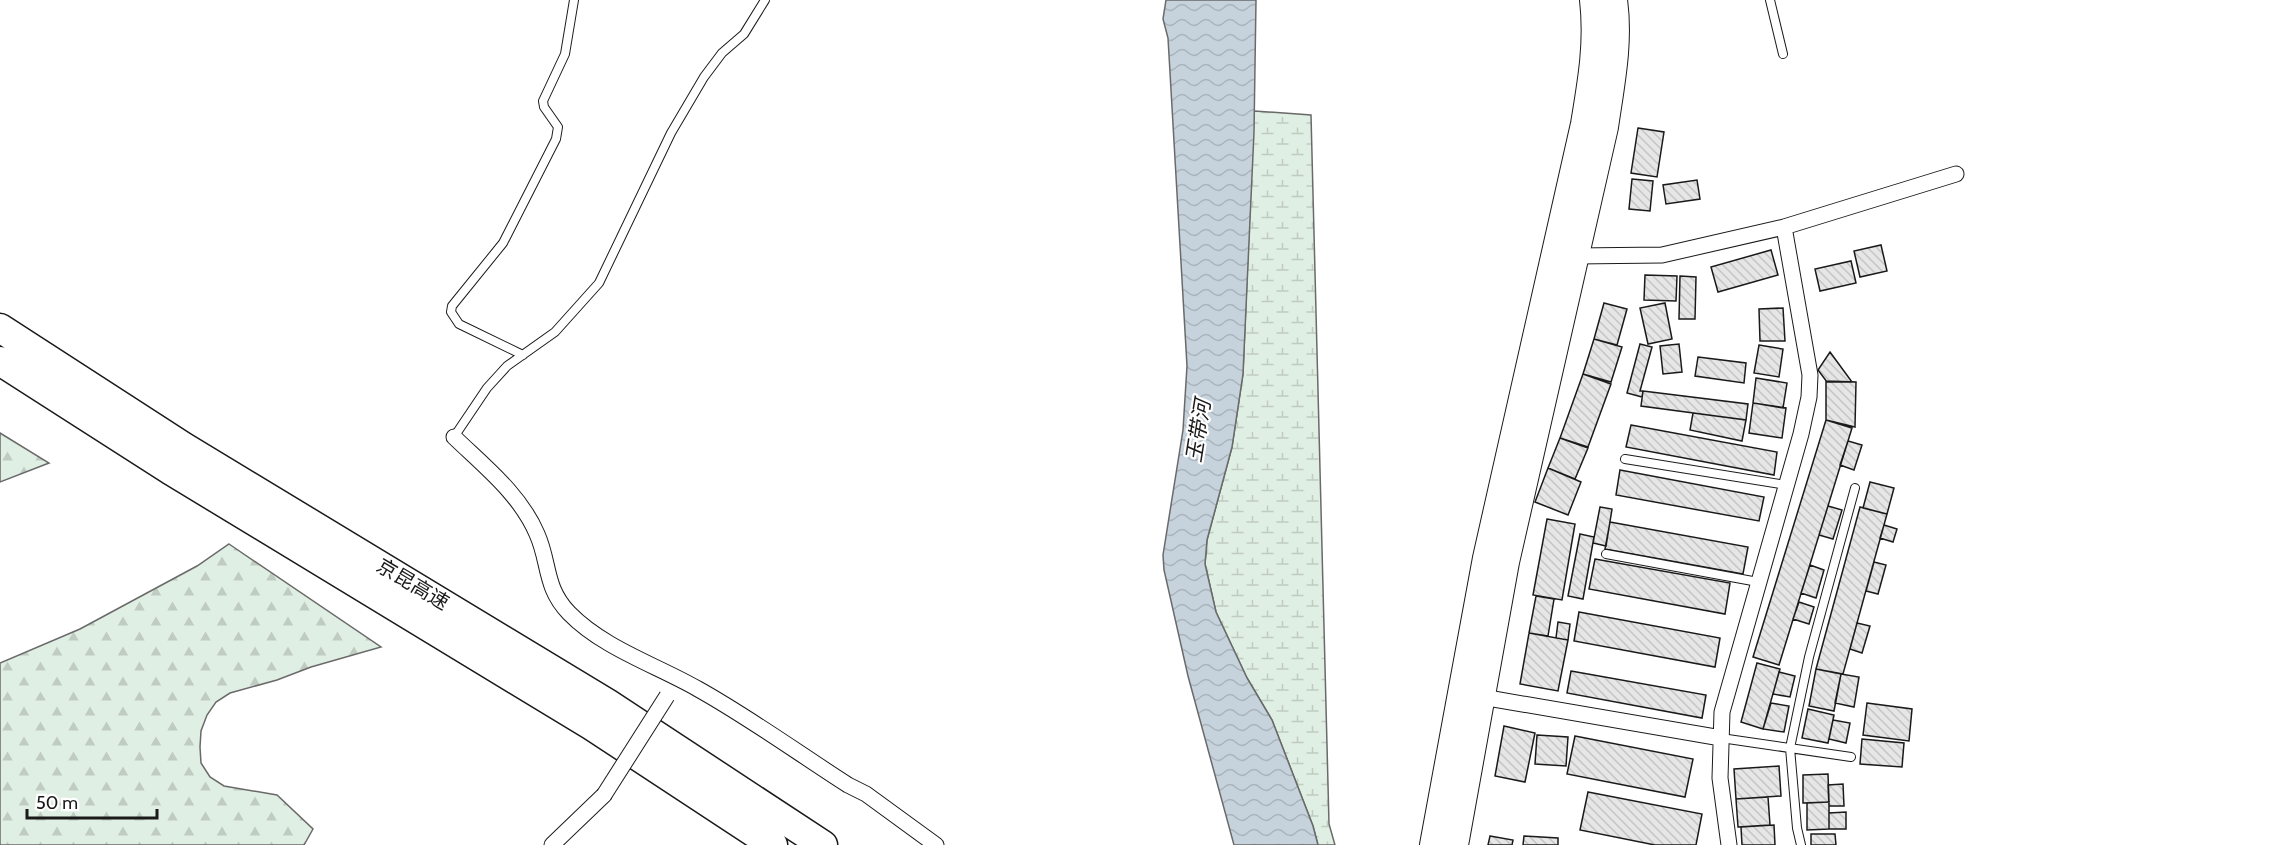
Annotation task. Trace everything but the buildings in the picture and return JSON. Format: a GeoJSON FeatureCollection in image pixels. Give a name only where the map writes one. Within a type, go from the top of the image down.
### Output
{"type":"FeatureCollection","features":[{"type":"Feature","properties":{"kind":"highway","name":"京昆高速"},"geometry":{"type":"LineString","coordinates":[[0,328],[184,447],[607,702],[823,845]]}},
{"type":"Feature","properties":{"kind":"highway","name":"京昆高速"},"geometry":{"type":"LineString","coordinates":[[0,361],[170,470],[451,638],[592,726],[773,845]]}},
{"type":"Feature","properties":{"kind":"main road"},"geometry":{"type":"LineString","coordinates":[[1433,845],[1486,558],[1584,124],[1595,55],[1593,0]]}},
{"type":"Feature","properties":{"kind":"main road"},"geometry":{"type":"LineString","coordinates":[[1455,845],[1518,506],[1602,139],[1616,57],[1617,20],[1614,0]]}},
{"type":"Feature","properties":{"kind":"street"},"geometry":{"type":"LineString","coordinates":[[1576,256],[1662,255],[1784,227],[1956,174]]}},
{"type":"Feature","properties":{"kind":"street"},"geometry":{"type":"LineString","coordinates":[[1729,845],[1720,778],[1722,712],[1806,414],[1810,375],[1784,227]]}},
{"type":"Feature","properties":{"kind":"street"},"geometry":{"type":"LineString","coordinates":[[454,437],[513,495],[525,511],[538,535],[552,592],[569,613],[584,626],[607,641],[700,690],[848,785],[866,794],[936,845]]}},
{"type":"Feature","properties":{"kind":"street"},"geometry":{"type":"LineString","coordinates":[[552,845],[604,795],[679,679]]}},
{"type":"Feature","properties":{"kind":"street"},"geometry":{"type":"LineString","coordinates":[[1482,697],[1721,738]]}},
{"type":"Feature","properties":{"kind":"lane"},"geometry":{"type":"LineString","coordinates":[[523,355],[459,324],[451,312],[454,301],[503,243],[556,139],[558,127],[544,107],[543,101],[565,54],[574,0]]}},
{"type":"Feature","properties":{"kind":"lane"},"geometry":{"type":"LineString","coordinates":[[454,437],[487,388],[507,366],[555,332],[599,283],[671,132],[704,77],[722,53],[744,34],[765,0]]}},
{"type":"Feature","properties":{"kind":"lane"},"geometry":{"type":"LineString","coordinates":[[1770,0],[1784,54]]}},
{"type":"Feature","properties":{"kind":"lane"},"geometry":{"type":"LineString","coordinates":[[1625,459],[1786,485]]}},
{"type":"Feature","properties":{"kind":"lane"},"geometry":{"type":"LineString","coordinates":[[1801,845],[1797,828],[1790,748],[1809,657],[1855,488]]}},
{"type":"Feature","properties":{"kind":"lane"},"geometry":{"type":"LineString","coordinates":[[1606,554],[1758,582]]}},
{"type":"Feature","properties":{"kind":"lane"},"geometry":{"type":"LineString","coordinates":[[1721,738],[1851,757]]}},
{"type":"Feature","properties":{"kind":"green space"},"geometry":{"type":"Polygon","coordinates":[[[1254,111],[1311,115],[1329,824],[1335,845],[1318,845],[1313,826],[1272,720],[1247,678],[1216,612],[1205,564],[1207,540],[1232,447],[1243,374],[1254,111]]]}},
{"type":"Feature","properties":{"kind":"green space"},"geometry":{"type":"Polygon","coordinates":[[[0,433],[49,463],[0,482],[0,433]]]}},
{"type":"Feature","properties":{"kind":"green space"},"geometry":{"type":"Polygon","coordinates":[[[229,544],[381,647],[230,693],[216,702],[207,715],[201,731],[200,747],[201,763],[210,777],[224,786],[277,795],[313,829],[304,845],[0,845],[0,663],[80,629],[197,566],[229,544]]]}},
{"type":"Feature","properties":{"kind":"water","name":"玉带河"},"geometry":{"type":"Polygon","coordinates":[[[1166,0],[1256,0],[1254,132],[1243,374],[1232,447],[1207,540],[1205,564],[1216,612],[1247,678],[1272,720],[1313,826],[1318,845],[1234,845],[1188,676],[1164,570],[1163,555],[1183,430],[1187,366],[1168,38],[1163,19],[1166,0]]]}}]}
